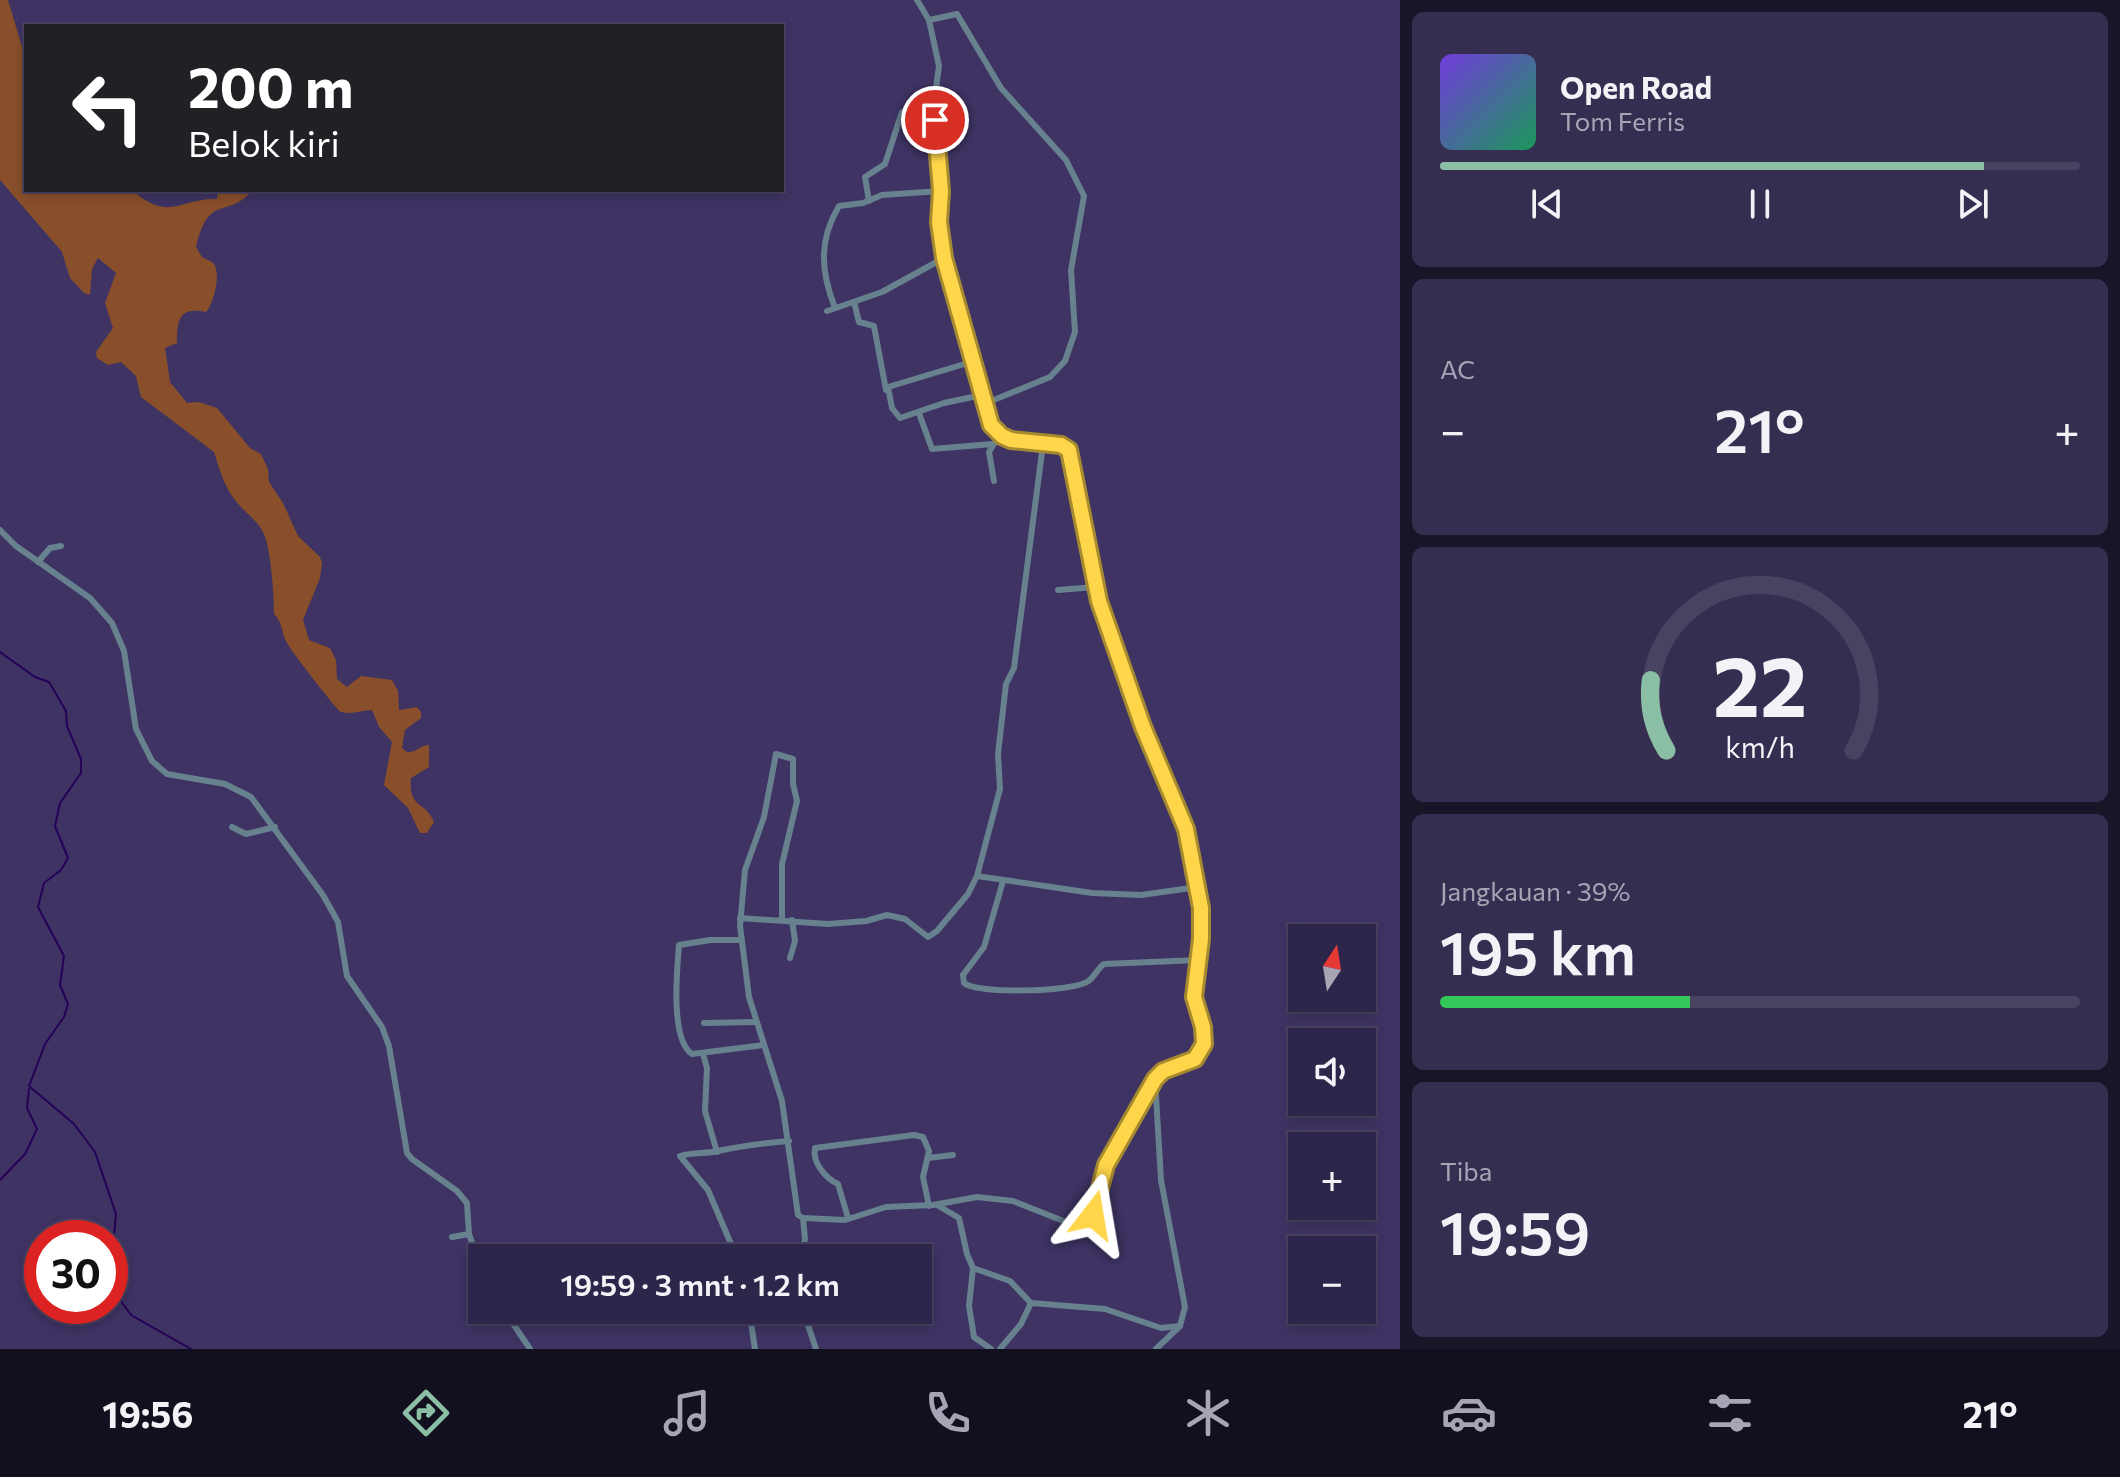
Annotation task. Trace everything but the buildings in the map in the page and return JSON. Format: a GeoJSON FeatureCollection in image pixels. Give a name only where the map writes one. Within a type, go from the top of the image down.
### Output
{"type":"FeatureCollection","features":[{"type":"Feature","properties":{"kind":"street"},"geometry":{"type":"LineString","coordinates":[[782,919],[782,864],[797,801],[793,759],[776,754],[764,817],[745,870],[740,918],[745,978],[756,1022],[777,1080],[789,1141],[798,1215],[803,1218],[848,1218],[886,1207],[933,1205],[960,1198],[991,1197],[1026,1205],[1066,1222],[1088,1220],[1096,1207],[1106,1165],[1155,1079],[1163,1071],[1195,1059],[1204,1044],[1203,1027],[1194,997],[1201,930],[1198,887],[1186,829],[1143,727],[1095,587],[1069,450],[1061,445],[1021,442],[1002,436],[991,425],[971,362],[944,258],[939,222],[941,191],[933,111],[939,66],[929,20],[917,0]]}},
{"type":"Feature","properties":{"kind":"street"},"geometry":{"type":"LineString","coordinates":[[929,20],[957,14],[1001,88],[1066,160],[1084,196],[1071,275],[1075,332],[1065,361],[1050,377],[984,404]]}},
{"type":"Feature","properties":{"kind":"street"},"geometry":{"type":"LineString","coordinates":[[869,201],[865,177],[887,161],[902,112],[933,111]]}},
{"type":"Feature","properties":{"kind":"street"},"geometry":{"type":"LineString","coordinates":[[941,191],[882,195],[869,201],[839,206],[822,248],[831,310],[882,292],[944,258]]}},
{"type":"Feature","properties":{"kind":"street"},"geometry":{"type":"LineString","coordinates":[[854,302],[859,322],[874,326],[886,390],[898,418],[945,402],[982,395]]}},
{"type":"Feature","properties":{"kind":"street"},"geometry":{"type":"LineString","coordinates":[[886,390],[914,378],[971,362]]}},
{"type":"Feature","properties":{"kind":"street"},"geometry":{"type":"LineString","coordinates":[[919,413],[932,449],[993,444]]}},
{"type":"Feature","properties":{"kind":"street"},"geometry":{"type":"LineString","coordinates":[[994,481],[989,452],[1002,436]]}},
{"type":"Feature","properties":{"kind":"street"},"geometry":{"type":"LineString","coordinates":[[740,918],[836,924],[887,915],[905,919],[928,937],[937,931],[968,894],[977,876],[1001,786],[998,756],[1006,684],[1014,668],[1043,444]]}},
{"type":"Feature","properties":{"kind":"street"},"geometry":{"type":"LineString","coordinates":[[0,530],[38,562],[90,598],[112,623],[124,651],[136,729],[152,761],[167,774],[239,789],[251,797],[323,895],[338,922],[347,976],[382,1027],[397,1085],[407,1153],[457,1191],[467,1203],[473,1244]]}},
{"type":"Feature","properties":{"kind":"street"},"geometry":{"type":"LineString","coordinates":[[38,562],[50,548],[61,546]]}},
{"type":"Feature","properties":{"kind":"street"},"geometry":{"type":"LineString","coordinates":[[1058,590],[1095,587]]}},
{"type":"Feature","properties":{"kind":"street"},"geometry":{"type":"LineString","coordinates":[[232,827],[246,834],[275,827]]}},
{"type":"Feature","properties":{"kind":"street"},"geometry":{"type":"LineString","coordinates":[[977,876],[1092,893],[1138,895],[1198,887]]}},
{"type":"Feature","properties":{"kind":"street"},"geometry":{"type":"LineString","coordinates":[[1003,881],[984,947],[963,975],[967,986],[1015,992],[1086,983],[1104,964],[1199,960]]}},
{"type":"Feature","properties":{"kind":"street"},"geometry":{"type":"LineString","coordinates":[[790,958],[795,941],[792,920]]}},
{"type":"Feature","properties":{"kind":"street"},"geometry":{"type":"LineString","coordinates":[[742,940],[710,940],[679,945],[678,1025],[685,1048],[692,1054],[764,1045]]}},
{"type":"Feature","properties":{"kind":"street"},"geometry":{"type":"LineString","coordinates":[[704,1023],[756,1022]]}},
{"type":"Feature","properties":{"kind":"street"},"geometry":{"type":"LineString","coordinates":[[703,1054],[707,1068],[705,1111],[717,1152]]}},
{"type":"Feature","properties":{"kind":"street"},"geometry":{"type":"LineString","coordinates":[[1155,1079],[1161,1180],[1184,1297],[1180,1326],[1156,1349]]}},
{"type":"Feature","properties":{"kind":"street"},"geometry":{"type":"LineString","coordinates":[[848,1218],[838,1184],[826,1178],[814,1157],[815,1148],[914,1135],[923,1137],[928,1158],[923,1177],[933,1205],[959,1218],[973,1268],[969,1306],[974,1337],[991,1349]]}},
{"type":"Feature","properties":{"kind":"street"},"geometry":{"type":"LineString","coordinates":[[731,1244],[708,1190],[680,1157],[705,1150],[717,1152],[732,1146],[789,1141]]}},
{"type":"Feature","properties":{"kind":"street"},"geometry":{"type":"LineString","coordinates":[[928,1158],[953,1155]]}},
{"type":"Feature","properties":{"kind":"street"},"geometry":{"type":"LineString","coordinates":[[803,1218],[804,1244]]}},
{"type":"Feature","properties":{"kind":"street"},"geometry":{"type":"LineString","coordinates":[[452,1237],[469,1234]]}},
{"type":"Feature","properties":{"kind":"street"},"geometry":{"type":"LineString","coordinates":[[973,1268],[1010,1281],[1031,1303],[1105,1309],[1161,1328],[1180,1326]]}},
{"type":"Feature","properties":{"kind":"street"},"geometry":{"type":"LineString","coordinates":[[1000,1349],[1021,1324],[1031,1303]]}},
{"type":"Feature","properties":{"kind":"street"},"geometry":{"type":"LineString","coordinates":[[513,1324],[530,1349]]}},
{"type":"Feature","properties":{"kind":"street"},"geometry":{"type":"LineString","coordinates":[[751,1324],[755,1349]]}},
{"type":"Feature","properties":{"kind":"street"},"geometry":{"type":"LineString","coordinates":[[808,1324],[816,1349]]}},
{"type":"Feature","properties":{"kind":"shaded area"},"geometry":{"type":"Polygon","coordinates":[[[0,0],[8,0],[24,53],[24,192],[135,192],[145,200],[165,207],[217,199],[218,192],[251,192],[235,204],[213,213],[201,230],[196,247],[202,257],[214,264],[216,288],[206,312],[185,313],[179,321],[177,343],[165,348],[170,382],[187,403],[199,402],[217,408],[250,448],[261,454],[268,469],[269,482],[298,536],[320,557],[320,578],[303,620],[309,640],[330,648],[336,660],[337,679],[347,687],[361,676],[392,680],[398,691],[399,710],[417,707],[421,712],[421,718],[405,730],[402,748],[410,752],[429,745],[429,767],[411,778],[412,795],[434,822],[427,833],[420,833],[408,808],[384,785],[392,742],[379,727],[372,710],[341,712],[287,643],[274,614],[273,585],[264,534],[230,493],[214,452],[141,397],[136,376],[121,362],[108,365],[97,358],[96,352],[113,328],[105,303],[116,273],[98,258],[92,269],[90,295],[84,293],[70,278],[62,252],[0,180],[0,0]]]}},
{"type":"Feature","properties":{"kind":"waterway"},"geometry":{"type":"LineString","coordinates":[[0,652],[35,677],[49,682],[66,711],[67,726],[81,759],[81,773],[60,803],[55,826],[68,858],[61,870],[44,883],[38,907],[64,956],[60,985],[68,1004],[64,1017],[45,1044],[29,1086],[74,1124],[95,1152],[116,1214],[110,1281],[115,1293],[131,1315],[191,1349]]}},
{"type":"Feature","properties":{"kind":"waterway"},"geometry":{"type":"LineString","coordinates":[[0,1180],[25,1154],[37,1129],[27,1108],[29,1089]]}},
{"type":"Feature","properties":{"kind":"route"},"geometry":{"type":"LineString","coordinates":[[935,120],[936,161],[941,191],[939,222],[944,258],[991,425],[1011,440],[1061,445],[1069,450],[1099,601],[1143,727],[1186,829],[1201,908],[1194,1001],[1203,1027],[1204,1044],[1195,1059],[1163,1071],[1155,1079],[1131,1127],[1106,1165],[1093,1215]]}}]}
